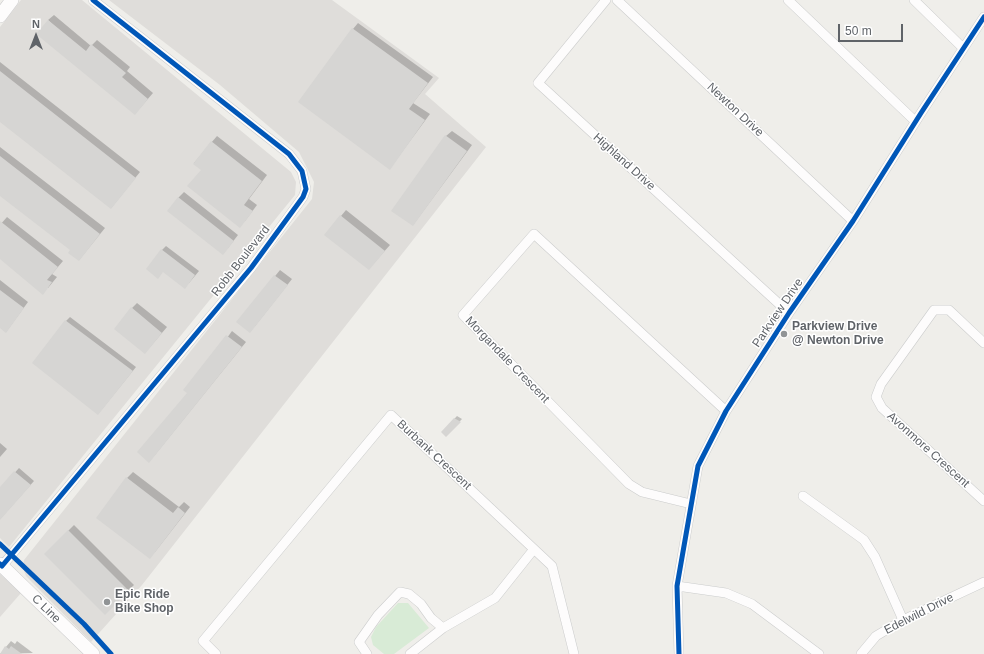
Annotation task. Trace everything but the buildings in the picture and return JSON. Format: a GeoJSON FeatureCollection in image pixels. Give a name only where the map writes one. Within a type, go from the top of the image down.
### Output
{"type":"FeatureCollection","features":[{"type":"Feature","properties":{"kind":"street"},"geometry":{"type":"LineString","coordinates":[[0,16],[12,0]]}},
{"type":"Feature","properties":{"kind":"street","name":"Robb Boulevard"},"geometry":{"type":"LineString","coordinates":[[1,565],[251,268],[303,197],[306,189],[302,171],[289,154],[93,0]]}},
{"type":"Feature","properties":{"kind":"street","name":"Highland Drive"},"geometry":{"type":"LineString","coordinates":[[606,0],[538,83],[789,312]]}},
{"type":"Feature","properties":{"kind":"street","name":"Newton Drive"},"geometry":{"type":"LineString","coordinates":[[617,0],[853,221]]}},
{"type":"Feature","properties":{"kind":"street"},"geometry":{"type":"LineString","coordinates":[[788,0],[915,121]]}},
{"type":"Feature","properties":{"kind":"street"},"geometry":{"type":"LineString","coordinates":[[914,0],[963,48]]}},
{"type":"Feature","properties":{"kind":"street","name":"Parkview Drive"},"geometry":{"type":"LineString","coordinates":[[679,654],[677,586],[698,466],[726,411],[789,312],[853,221],[915,121],[984,17]]}},
{"type":"Feature","properties":{"kind":"street","name":"Morgandale Crescent"},"geometry":{"type":"LineString","coordinates":[[691,504],[642,492],[629,484],[463,315],[534,234],[726,411]]}},
{"type":"Feature","properties":{"kind":"street","name":"Avonmore Crescent"},"geometry":{"type":"LineString","coordinates":[[984,343],[950,310],[934,310],[881,384],[876,397],[882,408],[984,501]]}},
{"type":"Feature","properties":{"kind":"street","name":"Burbank Crescent"},"geometry":{"type":"LineString","coordinates":[[216,654],[203,641],[391,415],[552,566],[574,654]]}},
{"type":"Feature","properties":{"kind":"street"},"geometry":{"type":"LineString","coordinates":[[803,496],[864,540],[875,557],[903,620]]}},
{"type":"Feature","properties":{"kind":"street"},"geometry":{"type":"LineString","coordinates":[[410,654],[444,628],[495,598],[534,549]]}},
{"type":"Feature","properties":{"kind":"street","name":"C Line"},"geometry":{"type":"LineString","coordinates":[[1,565],[93,654]]}},
{"type":"Feature","properties":{"kind":"street","name":"Edelwild Drive"},"geometry":{"type":"LineString","coordinates":[[861,654],[876,636],[903,620],[984,582]]}},
{"type":"Feature","properties":{"kind":"street"},"geometry":{"type":"LineString","coordinates":[[677,586],[726,593],[752,604],[819,654]]}},
{"type":"Feature","properties":{"kind":"street"},"geometry":{"type":"LineString","coordinates":[[367,654],[358,642],[378,615],[400,592],[409,594],[444,628]]}},
{"type":"Feature","properties":{"kind":"shaded area"},"geometry":{"type":"Polygon","coordinates":[[[21,0],[82,0],[291,172],[296,182],[295,195],[9,547],[0,538],[0,27],[21,0]]]}},
{"type":"Feature","properties":{"kind":"shaded area"},"geometry":{"type":"Polygon","coordinates":[[[109,0],[332,0],[439,78],[425,94],[486,147],[142,585],[91,642],[26,576],[23,568],[24,560],[312,199],[314,182],[299,152],[220,85],[109,0]]]}},
{"type":"Feature","properties":{"kind":"shaded area"},"geometry":{"type":"Polygon","coordinates":[[[0,574],[21,593],[0,617],[0,574]]]}},
{"type":"Feature","properties":{"kind":"green space"},"geometry":{"type":"Polygon","coordinates":[[[398,603],[408,603],[429,628],[394,654],[384,654],[373,645],[371,637],[376,627],[398,603]]]}},
{"type":"Feature","properties":{"kind":"cycle path"},"geometry":{"type":"LineString","coordinates":[[0,564],[2,566],[251,268],[303,197],[306,189],[302,171],[289,154],[93,0]]}},
{"type":"Feature","properties":{"kind":"cycle path"},"geometry":{"type":"LineString","coordinates":[[679,654],[677,586],[698,466],[726,411],[789,313],[853,221],[984,17]]}},
{"type":"Feature","properties":{"kind":"cycle path"},"geometry":{"type":"LineString","coordinates":[[0,544],[84,624],[111,654]]}},
{"type":"Feature","properties":{"kind":"place","name":"Parkview Drive @ Newton Drive"},"geometry":{"type":"Point","coordinates":[784,334]}},
{"type":"Feature","properties":{"kind":"place","name":"Epic Ride Bike Shop"},"geometry":{"type":"Point","coordinates":[107,602]}}]}
